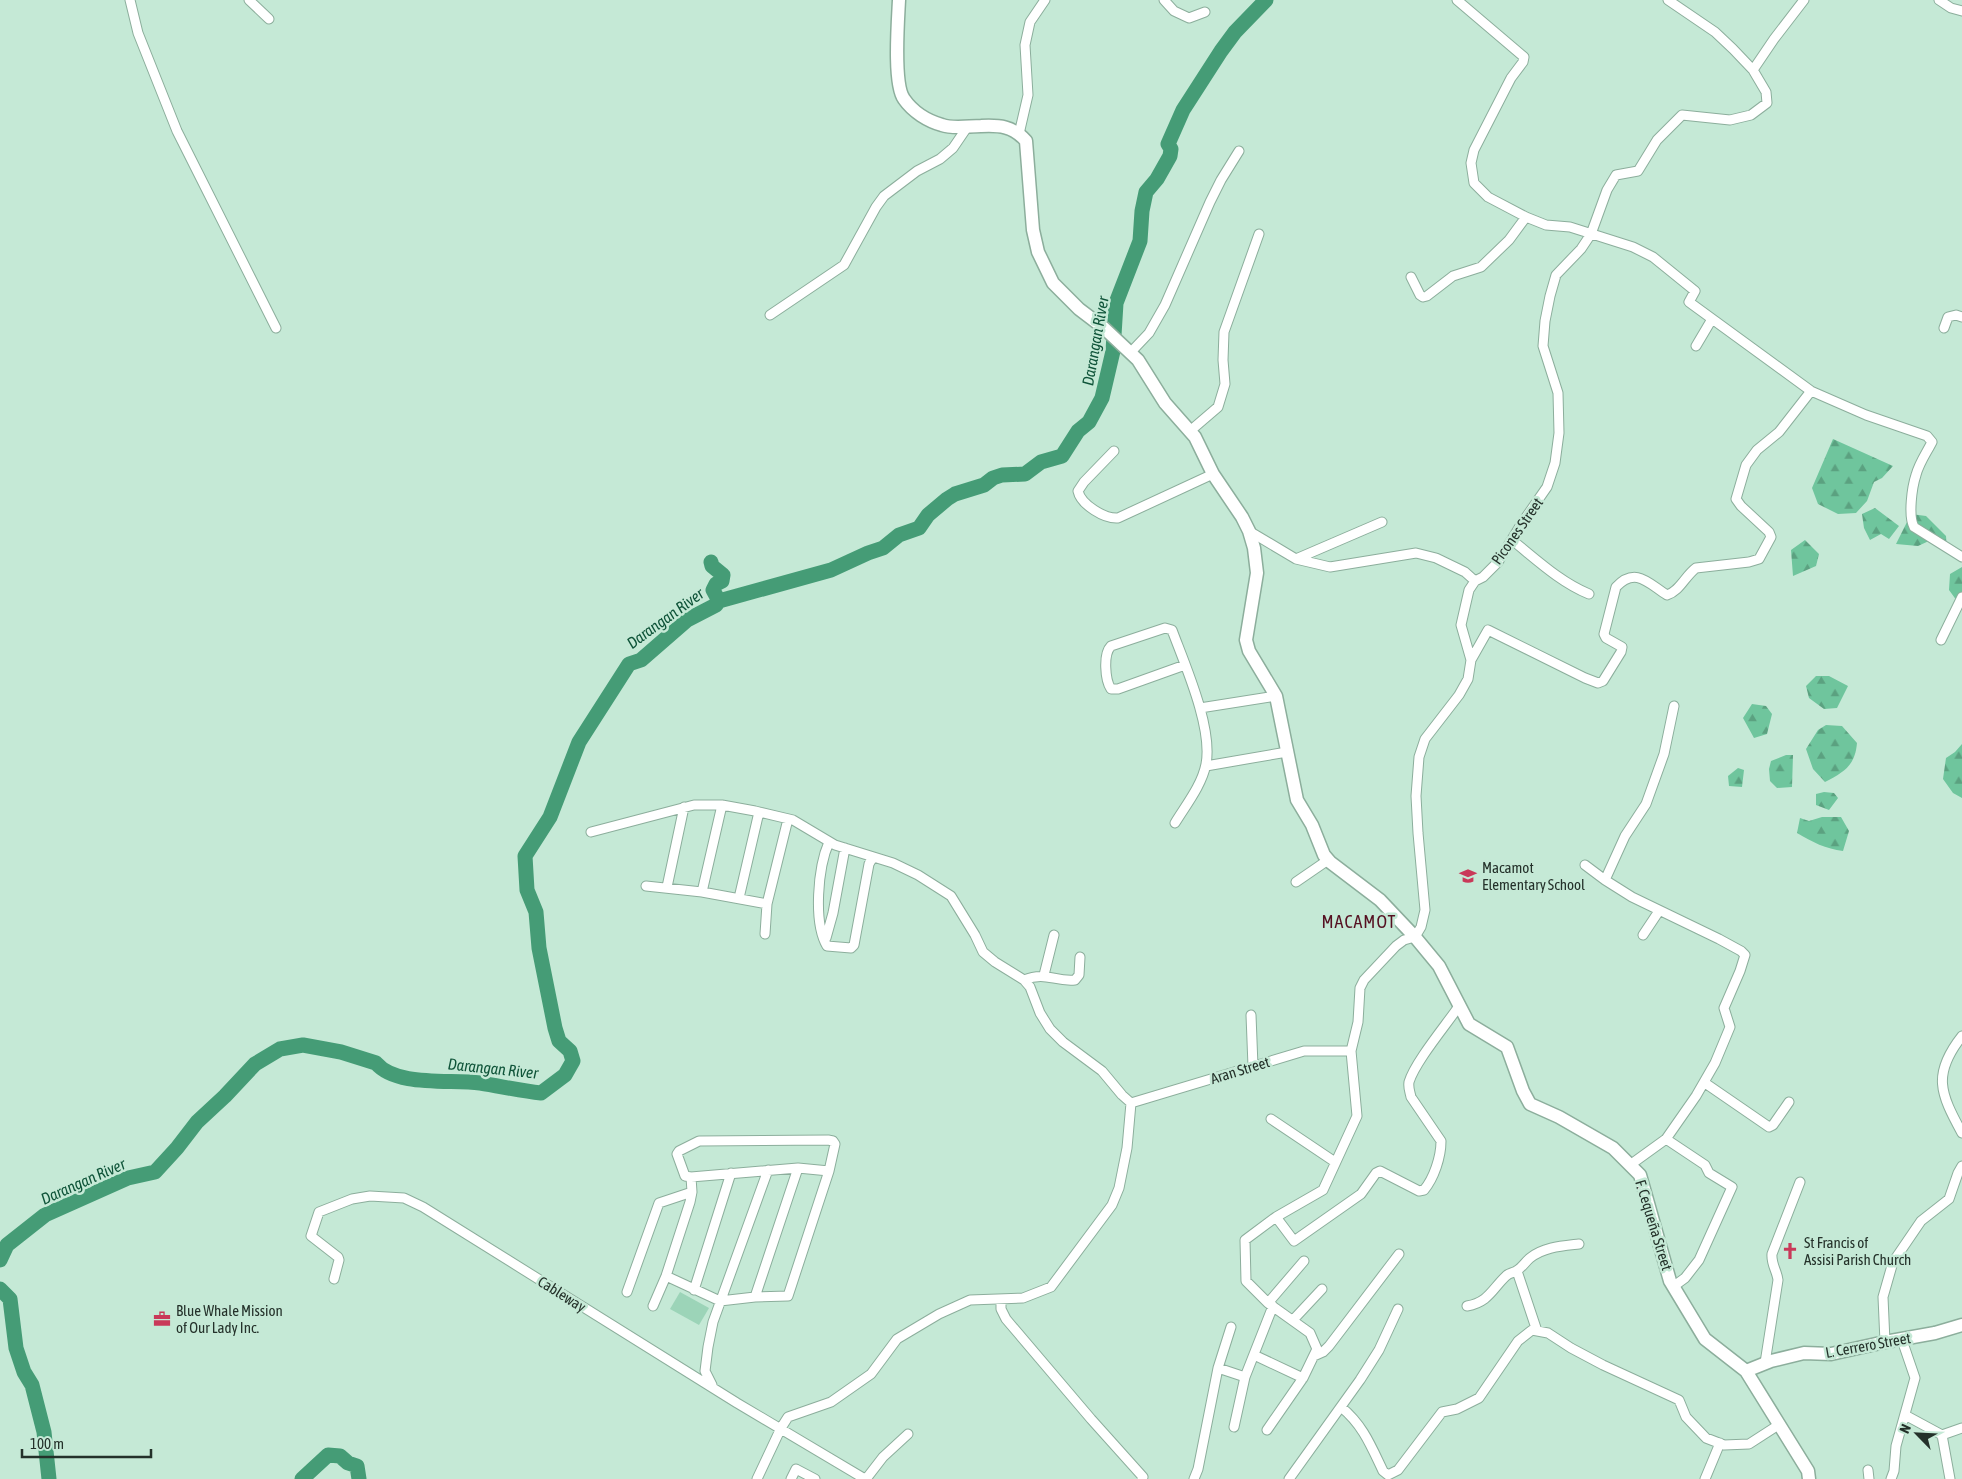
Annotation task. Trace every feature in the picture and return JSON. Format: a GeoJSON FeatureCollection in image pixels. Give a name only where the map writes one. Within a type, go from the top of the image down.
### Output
{"type":"FeatureCollection","features":[{"type":"Feature","properties":{"kind":"street"},"geometry":{"type":"LineString","coordinates":[[130,0],[138,33],[177,131],[276,328]]}},
{"type":"Feature","properties":{"kind":"street"},"geometry":{"type":"LineString","coordinates":[[249,0],[269,19]]}},
{"type":"Feature","properties":{"kind":"street"},"geometry":{"type":"LineString","coordinates":[[899,0],[896,64],[903,98],[921,116],[944,126],[1009,128],[1026,141],[1033,230],[1038,252],[1053,283],[1079,309],[1104,328],[1138,360],[1165,404],[1195,437],[1213,474],[1242,517],[1254,548],[1257,573],[1246,640],[1249,651],[1276,696],[1297,800],[1312,825],[1324,855],[1328,860],[1296,882]]}},
{"type":"Feature","properties":{"kind":"street"},"geometry":{"type":"LineString","coordinates":[[1019,134],[1028,95],[1025,45],[1030,22],[1045,0]]}},
{"type":"Feature","properties":{"kind":"street"},"geometry":{"type":"LineString","coordinates":[[1164,0],[1174,11],[1189,18],[1205,12]]}},
{"type":"Feature","properties":{"kind":"street"},"geometry":{"type":"LineString","coordinates":[[1458,0],[1524,56],[1523,62],[1511,78],[1484,127],[1474,150],[1471,163],[1474,183],[1477,188],[1526,217],[1546,225],[1570,227],[1632,247],[1653,258],[1695,291],[1689,302],[1811,391],[1866,415],[1928,436],[1932,442],[1916,475],[1911,506],[1912,524],[1962,557]]}},
{"type":"Feature","properties":{"kind":"street"},"geometry":{"type":"LineString","coordinates":[[1668,0],[1715,32],[1753,70],[1804,0]]}},
{"type":"Feature","properties":{"kind":"street"},"geometry":{"type":"LineString","coordinates":[[1939,0],[1951,8],[1962,11]]}},
{"type":"Feature","properties":{"kind":"street","name":"Picones Street"},"geometry":{"type":"LineString","coordinates":[[1414,937],[1420,927],[1425,910],[1416,796],[1419,757],[1425,739],[1459,695],[1468,679],[1471,660],[1461,625],[1466,599],[1475,581],[1483,577],[1498,562],[1547,487],[1556,463],[1559,432],[1558,393],[1543,346],[1545,321],[1556,275],[1581,249],[1591,234],[1607,190],[1616,175],[1638,171],[1657,140],[1682,115],[1730,120],[1751,115],[1767,103],[1766,92],[1753,70]]}},
{"type":"Feature","properties":{"kind":"street"},"geometry":{"type":"LineString","coordinates":[[770,315],[844,265],[884,196],[917,171],[940,159],[953,148],[968,126]]}},
{"type":"Feature","properties":{"kind":"street"},"geometry":{"type":"LineString","coordinates":[[1128,350],[1150,333],[1165,305],[1210,202],[1239,151]]}},
{"type":"Feature","properties":{"kind":"street"},"geometry":{"type":"LineString","coordinates":[[1411,277],[1420,295],[1427,296],[1454,276],[1481,267],[1508,240],[1526,217]]}},
{"type":"Feature","properties":{"kind":"street"},"geometry":{"type":"LineString","coordinates":[[1190,430],[1218,407],[1225,384],[1223,360],[1224,332],[1259,234]]}},
{"type":"Feature","properties":{"kind":"street"},"geometry":{"type":"LineString","coordinates":[[1944,328],[1948,317],[1956,315],[1962,317]]}},
{"type":"Feature","properties":{"kind":"street"},"geometry":{"type":"LineString","coordinates":[[1696,346],[1712,319]]}},
{"type":"Feature","properties":{"kind":"street"},"geometry":{"type":"LineString","coordinates":[[1471,660],[1488,630],[1598,683],[1603,681],[1622,652],[1622,647],[1606,638],[1604,634],[1616,587],[1621,582],[1637,576],[1643,577],[1667,595],[1675,592],[1689,573],[1696,568],[1750,562],[1759,559],[1771,537],[1769,532],[1736,499],[1746,465],[1757,450],[1779,432],[1811,391]]}},
{"type":"Feature","properties":{"kind":"street"},"geometry":{"type":"LineString","coordinates":[[1114,451],[1084,482],[1078,492],[1080,497],[1097,511],[1110,518],[1118,518],[1213,474]]}},
{"type":"Feature","properties":{"kind":"street"},"geometry":{"type":"LineString","coordinates":[[1296,559],[1382,522]]}},
{"type":"Feature","properties":{"kind":"street"},"geometry":{"type":"LineString","coordinates":[[1248,531],[1296,559],[1330,567],[1416,553],[1436,558],[1464,572],[1475,581]]}},
{"type":"Feature","properties":{"kind":"street"},"geometry":{"type":"LineString","coordinates":[[1512,540],[1561,580],[1589,594]]}},
{"type":"Feature","properties":{"kind":"street"},"geometry":{"type":"LineString","coordinates":[[1941,640],[1962,597]]}},
{"type":"Feature","properties":{"kind":"street"},"geometry":{"type":"LineString","coordinates":[[1175,823],[1206,766],[1206,740],[1200,708],[1185,665],[1172,630],[1165,628],[1111,646],[1106,654],[1108,684],[1111,689],[1118,689],[1185,665]]}},
{"type":"Feature","properties":{"kind":"street"},"geometry":{"type":"LineString","coordinates":[[1200,708],[1276,696]]}},
{"type":"Feature","properties":{"kind":"street"},"geometry":{"type":"LineString","coordinates":[[1605,880],[1625,836],[1646,804],[1664,754],[1674,706]]}},
{"type":"Feature","properties":{"kind":"street"},"geometry":{"type":"LineString","coordinates":[[1206,766],[1287,752]]}},
{"type":"Feature","properties":{"kind":"street"},"geometry":{"type":"LineString","coordinates":[[702,892],[722,805]]}},
{"type":"Feature","properties":{"kind":"street"},"geometry":{"type":"LineString","coordinates":[[591,832],[684,807],[722,805],[788,819],[829,842],[918,874],[951,896],[983,952],[1024,980],[1030,987],[1040,1013],[1050,1029],[1062,1042],[1102,1071],[1131,1103],[1127,1148],[1119,1188],[1112,1205],[1052,1287],[1023,1298],[970,1300],[897,1339],[871,1374],[831,1402],[788,1417],[757,1479]]}},
{"type":"Feature","properties":{"kind":"street"},"geometry":{"type":"LineString","coordinates":[[667,887],[684,807]]}},
{"type":"Feature","properties":{"kind":"street"},"geometry":{"type":"LineString","coordinates":[[739,898],[759,812]]}},
{"type":"Feature","properties":{"kind":"street"},"geometry":{"type":"LineString","coordinates":[[765,934],[767,904],[788,819]]}},
{"type":"Feature","properties":{"kind":"street"},"geometry":{"type":"LineString","coordinates":[[829,842],[818,897],[827,946],[851,948],[854,945],[873,857]]}},
{"type":"Feature","properties":{"kind":"street"},"geometry":{"type":"LineString","coordinates":[[825,942],[833,913],[845,848]]}},
{"type":"Feature","properties":{"kind":"street","name":"F. Cequeña Street"},"geometry":{"type":"LineString","coordinates":[[1328,860],[1380,900],[1439,966],[1469,1024],[1507,1047],[1523,1091],[1530,1104],[1559,1117],[1613,1148],[1640,1175],[1670,1281],[1705,1338],[1746,1371],[1808,1471],[1809,1479]]}},
{"type":"Feature","properties":{"kind":"street"},"geometry":{"type":"LineString","coordinates":[[1585,865],[1605,880],[1659,911],[1711,935],[1745,955],[1724,1008],[1730,1027],[1705,1083],[1666,1139],[1630,1165]]}},
{"type":"Feature","properties":{"kind":"street"},"geometry":{"type":"LineString","coordinates":[[646,886],[702,892],[767,904]]}},
{"type":"Feature","properties":{"kind":"street"},"geometry":{"type":"LineString","coordinates":[[1643,935],[1659,911]]}},
{"type":"Feature","properties":{"kind":"street"},"geometry":{"type":"LineString","coordinates":[[1044,975],[1054,935]]}},
{"type":"Feature","properties":{"kind":"street"},"geometry":{"type":"LineString","coordinates":[[1267,1430],[1304,1378],[1317,1349],[1310,1333],[1270,1304],[1246,1281],[1245,1240],[1276,1216],[1323,1190],[1357,1116],[1350,1051],[1358,1022],[1360,988],[1364,980],[1396,946],[1404,940],[1414,937]]}},
{"type":"Feature","properties":{"kind":"street"},"geometry":{"type":"LineString","coordinates":[[1024,980],[1035,975],[1075,980],[1079,975],[1080,957]]}},
{"type":"Feature","properties":{"kind":"street"},"geometry":{"type":"LineString","coordinates":[[1276,1216],[1294,1241],[1361,1194],[1376,1173],[1380,1171],[1419,1191],[1424,1190],[1435,1169],[1441,1148],[1441,1140],[1411,1097],[1409,1082],[1417,1067],[1460,1006]]}},
{"type":"Feature","properties":{"kind":"street"},"geometry":{"type":"LineString","coordinates":[[1251,1015],[1253,1066]]}},
{"type":"Feature","properties":{"kind":"street"},"geometry":{"type":"LineString","coordinates":[[1962,1036],[1944,1063],[1942,1080],[1943,1095],[1962,1133]]}},
{"type":"Feature","properties":{"kind":"street","name":"Aran Street"},"geometry":{"type":"LineString","coordinates":[[1131,1103],[1304,1051],[1350,1051]]}},
{"type":"Feature","properties":{"kind":"street"},"geometry":{"type":"LineString","coordinates":[[1705,1083],[1769,1127],[1773,1126],[1789,1102]]}},
{"type":"Feature","properties":{"kind":"street"},"geometry":{"type":"LineString","coordinates":[[1271,1119],[1335,1162]]}},
{"type":"Feature","properties":{"kind":"street"},"geometry":{"type":"LineString","coordinates":[[1666,1139],[1705,1165],[1709,1173],[1732,1187],[1699,1260],[1685,1278],[1674,1286]]}},
{"type":"Feature","properties":{"kind":"street"},"geometry":{"type":"LineString","coordinates":[[666,1276],[720,1302],[755,1296],[788,1296],[829,1170],[835,1144],[828,1140],[698,1141],[679,1151],[677,1154],[685,1176],[691,1177],[798,1168],[829,1170]]}},
{"type":"Feature","properties":{"kind":"street"},"geometry":{"type":"LineString","coordinates":[[1885,1342],[1883,1297],[1893,1262],[1921,1221],[1949,1199],[1962,1166]]}},
{"type":"Feature","properties":{"kind":"street"},"geometry":{"type":"LineString","coordinates":[[755,1296],[798,1168]]}},
{"type":"Feature","properties":{"kind":"street"},"geometry":{"type":"LineString","coordinates":[[713,1387],[705,1371],[708,1347],[720,1302],[768,1170]]}},
{"type":"Feature","properties":{"kind":"street"},"geometry":{"type":"LineString","coordinates":[[694,1290],[731,1173]]}},
{"type":"Feature","properties":{"kind":"street"},"geometry":{"type":"LineString","coordinates":[[653,1306],[666,1276],[692,1192],[691,1177]]}},
{"type":"Feature","properties":{"kind":"street"},"geometry":{"type":"LineString","coordinates":[[1765,1363],[1778,1280],[1771,1261],[1772,1254],[1800,1182]]}},
{"type":"Feature","properties":{"kind":"street"},"geometry":{"type":"LineString","coordinates":[[627,1292],[659,1203],[692,1192]]}},
{"type":"Feature","properties":{"kind":"street","name":"Cableway"},"geometry":{"type":"LineString","coordinates":[[334,1279],[339,1260],[338,1257],[311,1236],[319,1212],[352,1199],[370,1196],[404,1198],[423,1207],[713,1387],[866,1479]]}},
{"type":"Feature","properties":{"kind":"street"},"geometry":{"type":"LineString","coordinates":[[1467,1306],[1474,1305],[1488,1297],[1507,1275],[1517,1271],[1531,1258],[1544,1250],[1578,1244]]}},
{"type":"Feature","properties":{"kind":"street"},"geometry":{"type":"LineString","coordinates":[[1314,1356],[1323,1352],[1329,1346],[1399,1254]]}},
{"type":"Feature","properties":{"kind":"street"},"geometry":{"type":"LineString","coordinates":[[1234,1427],[1245,1378],[1270,1304],[1304,1261]]}},
{"type":"Feature","properties":{"kind":"street"},"geometry":{"type":"LineString","coordinates":[[1517,1271],[1538,1331]]}},
{"type":"Feature","properties":{"kind":"street"},"geometry":{"type":"LineString","coordinates":[[1293,1320],[1322,1289]]}},
{"type":"Feature","properties":{"kind":"street"},"geometry":{"type":"LineString","coordinates":[[1001,1300],[1001,1309],[1006,1318],[1091,1419],[1134,1466],[1143,1477],[1142,1479]]}},
{"type":"Feature","properties":{"kind":"street"},"geometry":{"type":"LineString","coordinates":[[1289,1479],[1379,1350],[1398,1309]]}},
{"type":"Feature","properties":{"kind":"street","name":"L. Cerrero Street"},"geometry":{"type":"LineString","coordinates":[[1746,1371],[1765,1363],[1804,1353],[1831,1354],[1934,1334],[1962,1325]]}},
{"type":"Feature","properties":{"kind":"street"},"geometry":{"type":"LineString","coordinates":[[1194,1479],[1198,1469],[1218,1368],[1231,1327]]}},
{"type":"Feature","properties":{"kind":"street"},"geometry":{"type":"LineString","coordinates":[[1341,1407],[1353,1416],[1361,1426],[1383,1472],[1388,1475],[1393,1473],[1398,1470],[1442,1412],[1458,1409],[1479,1398],[1518,1342],[1532,1330],[1548,1333],[1603,1365],[1679,1400],[1686,1417],[1706,1438],[1724,1445],[1749,1444],[1780,1424]]}},
{"type":"Feature","properties":{"kind":"street"},"geometry":{"type":"LineString","coordinates":[[1891,1479],[1894,1471],[1896,1446],[1915,1378],[1902,1340]]}},
{"type":"Feature","properties":{"kind":"street"},"geometry":{"type":"LineString","coordinates":[[1254,1355],[1304,1378]]}},
{"type":"Feature","properties":{"kind":"street"},"geometry":{"type":"LineString","coordinates":[[1218,1368],[1245,1378]]}},
{"type":"Feature","properties":{"kind":"street"},"geometry":{"type":"LineString","coordinates":[[1905,1415],[1942,1435],[1962,1428]]}},
{"type":"Feature","properties":{"kind":"street"},"geometry":{"type":"LineString","coordinates":[[866,1479],[882,1457],[908,1434]]}},
{"type":"Feature","properties":{"kind":"street"},"geometry":{"type":"LineString","coordinates":[[1942,1435],[1950,1479]]}},
{"type":"Feature","properties":{"kind":"street"},"geometry":{"type":"LineString","coordinates":[[1705,1479],[1720,1443]]}},
{"type":"Feature","properties":{"kind":"street"},"geometry":{"type":"LineString","coordinates":[[791,1479],[796,1469],[815,1479]]}},
{"type":"Feature","properties":{"kind":"green space"},"geometry":{"type":"Polygon","coordinates":[[[1833,439],[1893,466],[1882,478],[1874,482],[1867,501],[1856,513],[1838,514],[1818,504],[1812,488],[1833,439]]]}},
{"type":"Feature","properties":{"kind":"green space"},"geometry":{"type":"Polygon","coordinates":[[[1875,508],[1899,526],[1889,539],[1881,534],[1870,540],[1864,528],[1862,514],[1875,508]]]}},
{"type":"Feature","properties":{"kind":"green space"},"geometry":{"type":"Polygon","coordinates":[[[1911,514],[1926,516],[1946,536],[1947,549],[1931,540],[1918,546],[1896,544],[1911,514]]]}},
{"type":"Feature","properties":{"kind":"green space"},"geometry":{"type":"Polygon","coordinates":[[[1805,540],[1819,554],[1816,566],[1793,576],[1791,550],[1805,540]]]}},
{"type":"Feature","properties":{"kind":"green space"},"geometry":{"type":"Polygon","coordinates":[[[1962,567],[1962,602],[1957,601],[1949,590],[1950,574],[1962,567]]]}},
{"type":"Feature","properties":{"kind":"green space"},"geometry":{"type":"Polygon","coordinates":[[[1816,676],[1829,676],[1848,686],[1837,708],[1824,709],[1809,698],[1806,686],[1816,676]]]}},
{"type":"Feature","properties":{"kind":"green space"},"geometry":{"type":"Polygon","coordinates":[[[1752,704],[1766,706],[1772,714],[1767,734],[1754,738],[1743,718],[1752,704]]]}},
{"type":"Feature","properties":{"kind":"green space"},"geometry":{"type":"Polygon","coordinates":[[[1826,725],[1842,726],[1857,743],[1851,763],[1838,775],[1825,782],[1813,769],[1806,749],[1818,730],[1826,725]]]}},
{"type":"Feature","properties":{"kind":"green space"},"geometry":{"type":"Polygon","coordinates":[[[1962,744],[1962,798],[1953,793],[1943,779],[1946,758],[1962,744]]]}},
{"type":"Feature","properties":{"kind":"green space"},"geometry":{"type":"Polygon","coordinates":[[[1786,755],[1793,755],[1792,787],[1777,788],[1770,781],[1769,769],[1771,761],[1786,755]]]}},
{"type":"Feature","properties":{"kind":"green space"},"geometry":{"type":"Polygon","coordinates":[[[1738,768],[1744,770],[1742,787],[1729,786],[1728,776],[1738,768]]]}},
{"type":"Feature","properties":{"kind":"green space"},"geometry":{"type":"Polygon","coordinates":[[[1824,792],[1834,793],[1838,798],[1829,810],[1816,805],[1816,794],[1824,792]]]}},
{"type":"Feature","properties":{"kind":"green space"},"geometry":{"type":"Polygon","coordinates":[[[1822,817],[1841,817],[1849,831],[1843,851],[1819,845],[1797,833],[1800,818],[1809,821],[1822,817]]]}},
{"type":"Feature","properties":{"kind":"green space"},"geometry":{"type":"Polygon","coordinates":[[[680,1292],[709,1308],[699,1325],[670,1309],[680,1292]]]}},
{"type":"Feature","properties":{"kind":"waterway","name":"Darangan River"},"geometry":{"type":"LineString","coordinates":[[719,601],[831,570],[883,548],[899,535],[919,528],[928,515],[955,494],[984,485],[993,478],[1002,475],[1025,474],[1041,462],[1062,456],[1078,431],[1089,422],[1102,398],[1113,351],[1116,303],[1140,241],[1142,211],[1146,192],[1157,179],[1170,156],[1171,149],[1168,144],[1183,110],[1235,32],[1266,0]]}},
{"type":"Feature","properties":{"kind":"waterway","name":"Darangan River"},"geometry":{"type":"LineString","coordinates":[[0,1260],[7,1245],[45,1215],[128,1178],[155,1172],[197,1122],[255,1064],[280,1049],[303,1045],[341,1052],[376,1063],[385,1071],[410,1079],[480,1083],[541,1093],[565,1075],[573,1061],[570,1051],[559,1041],[555,1028],[539,948],[536,912],[527,890],[525,856],[550,817],[579,742],[629,664],[641,660],[687,620],[716,605],[719,601],[713,590],[716,584],[722,581],[723,575],[712,566],[711,562]]}},
{"type":"Feature","properties":{"kind":"waterway","name":"Darangan River"},"geometry":{"type":"LineString","coordinates":[[0,1289],[10,1299],[16,1348],[24,1372],[32,1385],[44,1432],[49,1479]]}},
{"type":"Feature","properties":{"kind":"waterway","name":"Darangan River"},"geometry":{"type":"LineString","coordinates":[[302,1479],[328,1455],[340,1456],[348,1463],[357,1466],[359,1479]]}},
{"type":"Feature","properties":{"kind":"place","name":"Macamot Elementary School"},"geometry":{"type":"Point","coordinates":[1468,876]}},
{"type":"Feature","properties":{"kind":"place","name":"St Francis of Assisi Parish Church"},"geometry":{"type":"Point","coordinates":[1790,1251]}},
{"type":"Feature","properties":{"kind":"place","name":"Blue Whale Mission of Our Lady Inc."},"geometry":{"type":"Point","coordinates":[162,1319]}},
{"type":"Feature","properties":{"kind":"district","name":"MACAMOT"},"geometry":{"type":"Point","coordinates":[1359,921]}}]}
